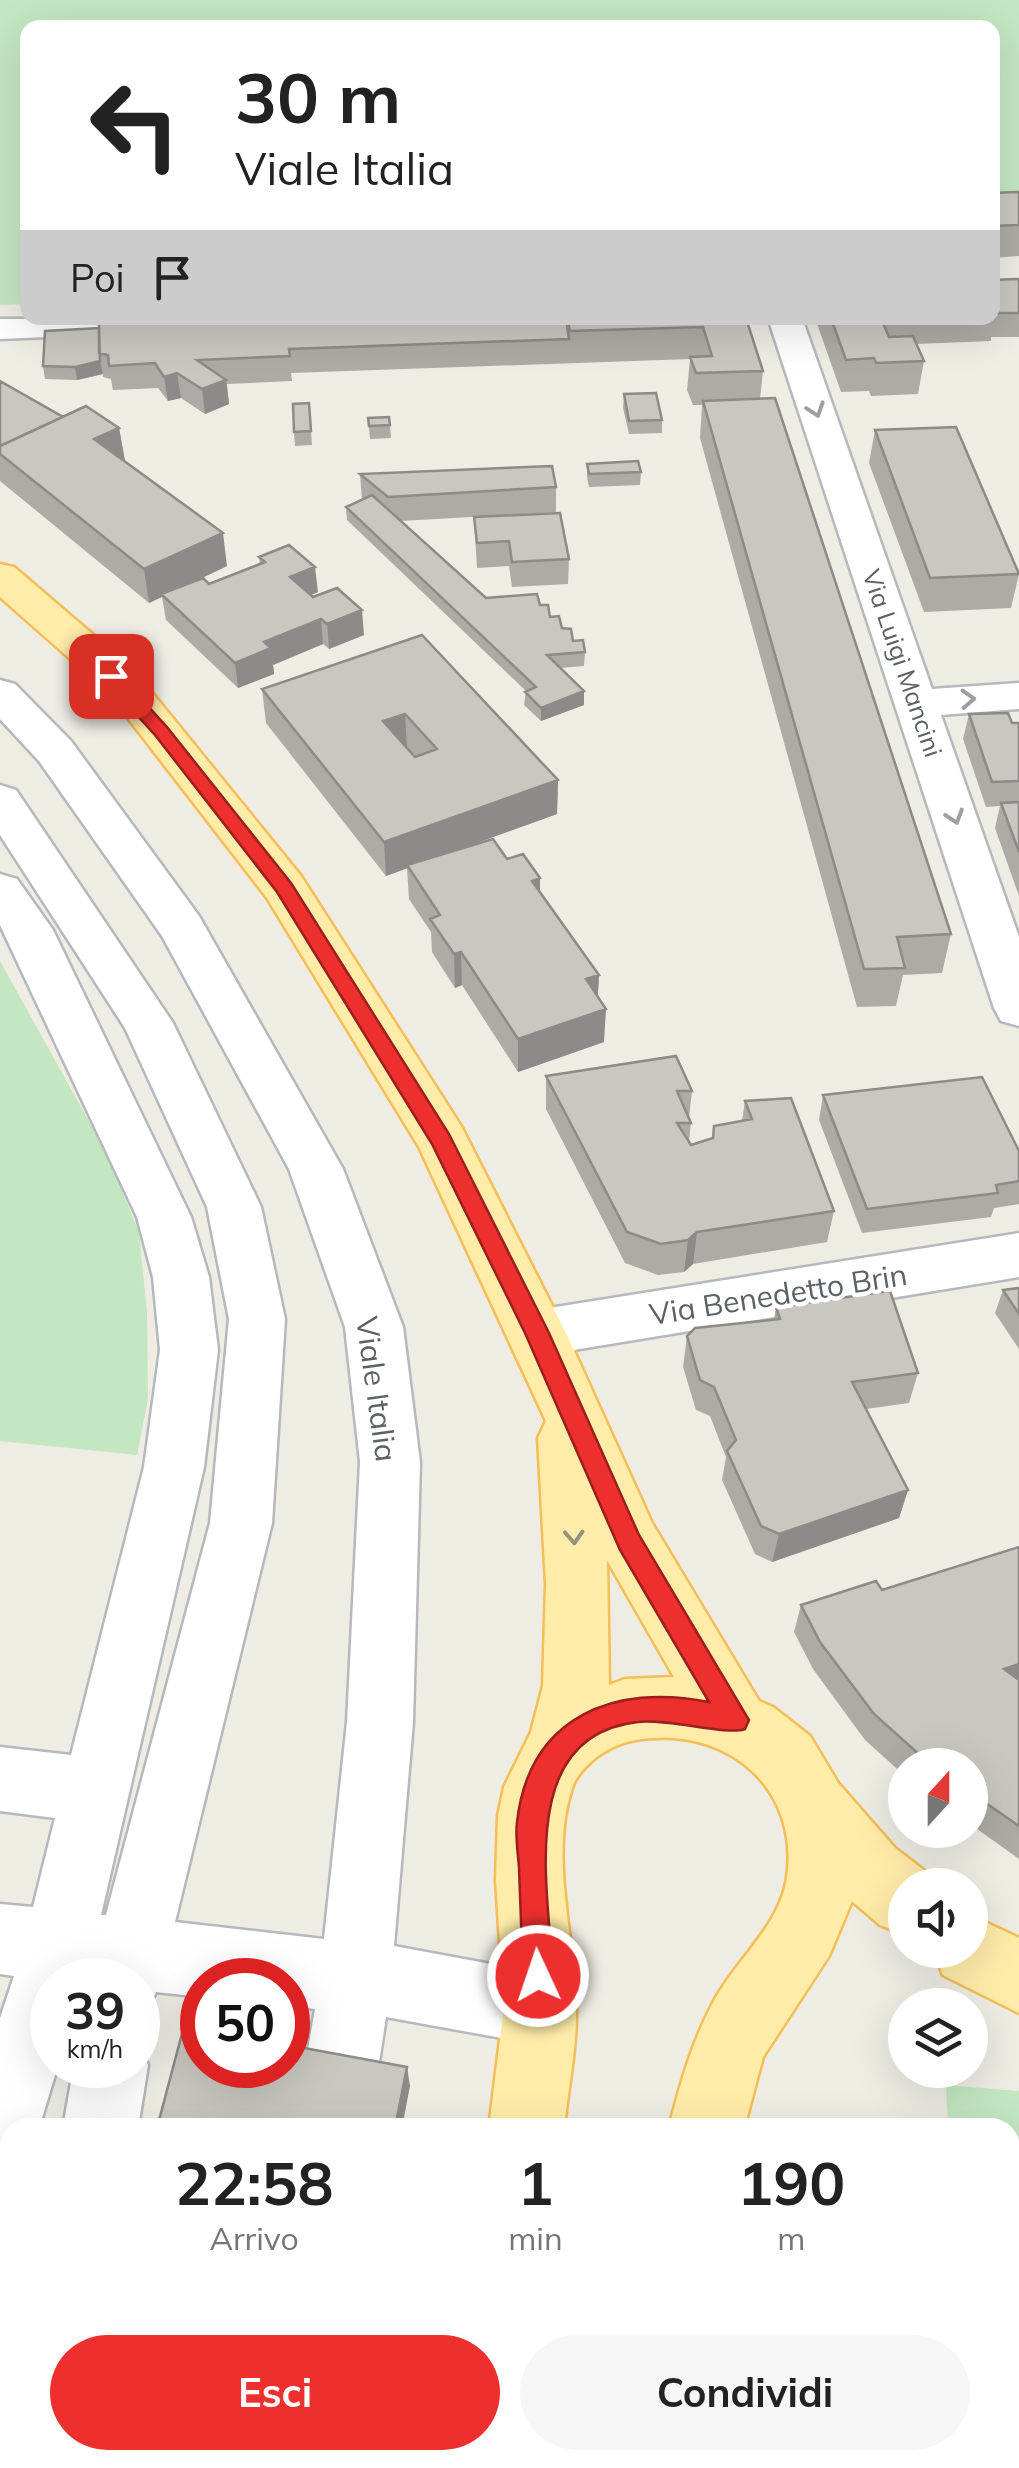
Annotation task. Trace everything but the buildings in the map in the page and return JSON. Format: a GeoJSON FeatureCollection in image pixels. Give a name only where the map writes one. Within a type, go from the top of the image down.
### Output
{"type":"FeatureCollection","features":[{"type":"Feature","properties":{"kind":"main road"},"geometry":{"type":"LineString","coordinates":[[0,576],[83,648],[139,704],[284,888],[442,1140],[537,1333],[629,1542],[735,1720]]}},
{"type":"Feature","properties":{"kind":"main road"},"geometry":{"type":"LineString","coordinates":[[560,1746],[576,1686],[577,1584],[566,1404]]}},
{"type":"Feature","properties":{"kind":"main road"},"geometry":{"type":"LineString","coordinates":[[527,2118],[540,2009],[531,1821],[548,1763],[560,1746],[592,1724],[615,1713],[640,1708],[683,1709],[735,1720],[774,1746],[818,1808],[871,1872],[888,1886]]}},
{"type":"Feature","properties":{"kind":"main road"},"geometry":{"type":"LineString","coordinates":[[709,2118],[732,2041],[756,1998],[796,1948],[810,1922],[824,1871],[818,1808]]}},
{"type":"Feature","properties":{"kind":"main road"},"geometry":{"type":"LineString","coordinates":[[988,1961],[1019,1977]]}},
{"type":"Feature","properties":{"kind":"street"},"geometry":{"type":"LineString","coordinates":[[0,329],[95,325]]}},
{"type":"Feature","properties":{"kind":"street","name":"Via Luigi Mancini"},"geometry":{"type":"LineString","coordinates":[[786,325],[1019,1008]]}},
{"type":"Feature","properties":{"kind":"street","name":"Viale Italia"},"geometry":{"type":"LineString","coordinates":[[0,693],[55,752],[182,928],[316,1169],[374,1327],[390,1462],[380,1722],[356,1977],[333,2118]]}},
{"type":"Feature","properties":{"kind":"street"},"geometry":{"type":"LineString","coordinates":[[917,702],[1019,696]]}},
{"type":"Feature","properties":{"kind":"street"},"geometry":{"type":"LineString","coordinates":[[0,800],[148,1022],[234,1207],[257,1319],[241,1523],[130,1958]]}},
{"type":"Feature","properties":{"kind":"street"},"geometry":{"type":"LineString","coordinates":[[0,890],[28,930],[164,1217],[181,1277],[190,1350],[174,1467],[96,1791],[30,1942],[2,2118]]}},
{"type":"Feature","properties":{"kind":"street","name":"Via Benedetto Brin"},"geometry":{"type":"LineString","coordinates":[[537,1333],[1019,1256]]}},
{"type":"Feature","properties":{"kind":"street"},"geometry":{"type":"LineString","coordinates":[[0,1780],[96,1791]]}},
{"type":"Feature","properties":{"kind":"street"},"geometry":{"type":"LineString","coordinates":[[30,1942],[95,1958]]}},
{"type":"Feature","properties":{"kind":"street"},"geometry":{"type":"LineString","coordinates":[[160,1968],[356,1977],[540,2009]]}},
{"type":"Feature","properties":{"kind":"street"},"geometry":{"type":"LineString","coordinates":[[102,2118],[107,2088]]}},
{"type":"Feature","properties":{"kind":"green space"},"geometry":{"type":"Polygon","coordinates":[[[0,0],[1019,0],[1019,192],[1000,192],[1000,20],[20,20],[20,304],[0,305],[0,0]]]}},
{"type":"Feature","properties":{"kind":"green space"},"geometry":{"type":"Polygon","coordinates":[[[0,961],[107,1154],[139,1233],[147,1312],[148,1399],[137,1455],[0,1441],[0,961]]]}},
{"type":"Feature","properties":{"kind":"green space"},"geometry":{"type":"Polygon","coordinates":[[[946,2088],[1019,2091],[1019,2118],[948,2118],[946,2088]]]}},
{"type":"Feature","properties":{"kind":"route"},"geometry":{"type":"LineString","coordinates":[[111,676],[228,812],[284,888],[442,1140],[537,1333],[629,1542],[735,1720],[683,1709],[640,1708],[615,1713],[560,1746],[548,1763],[531,1821],[538,1976]]}}]}
